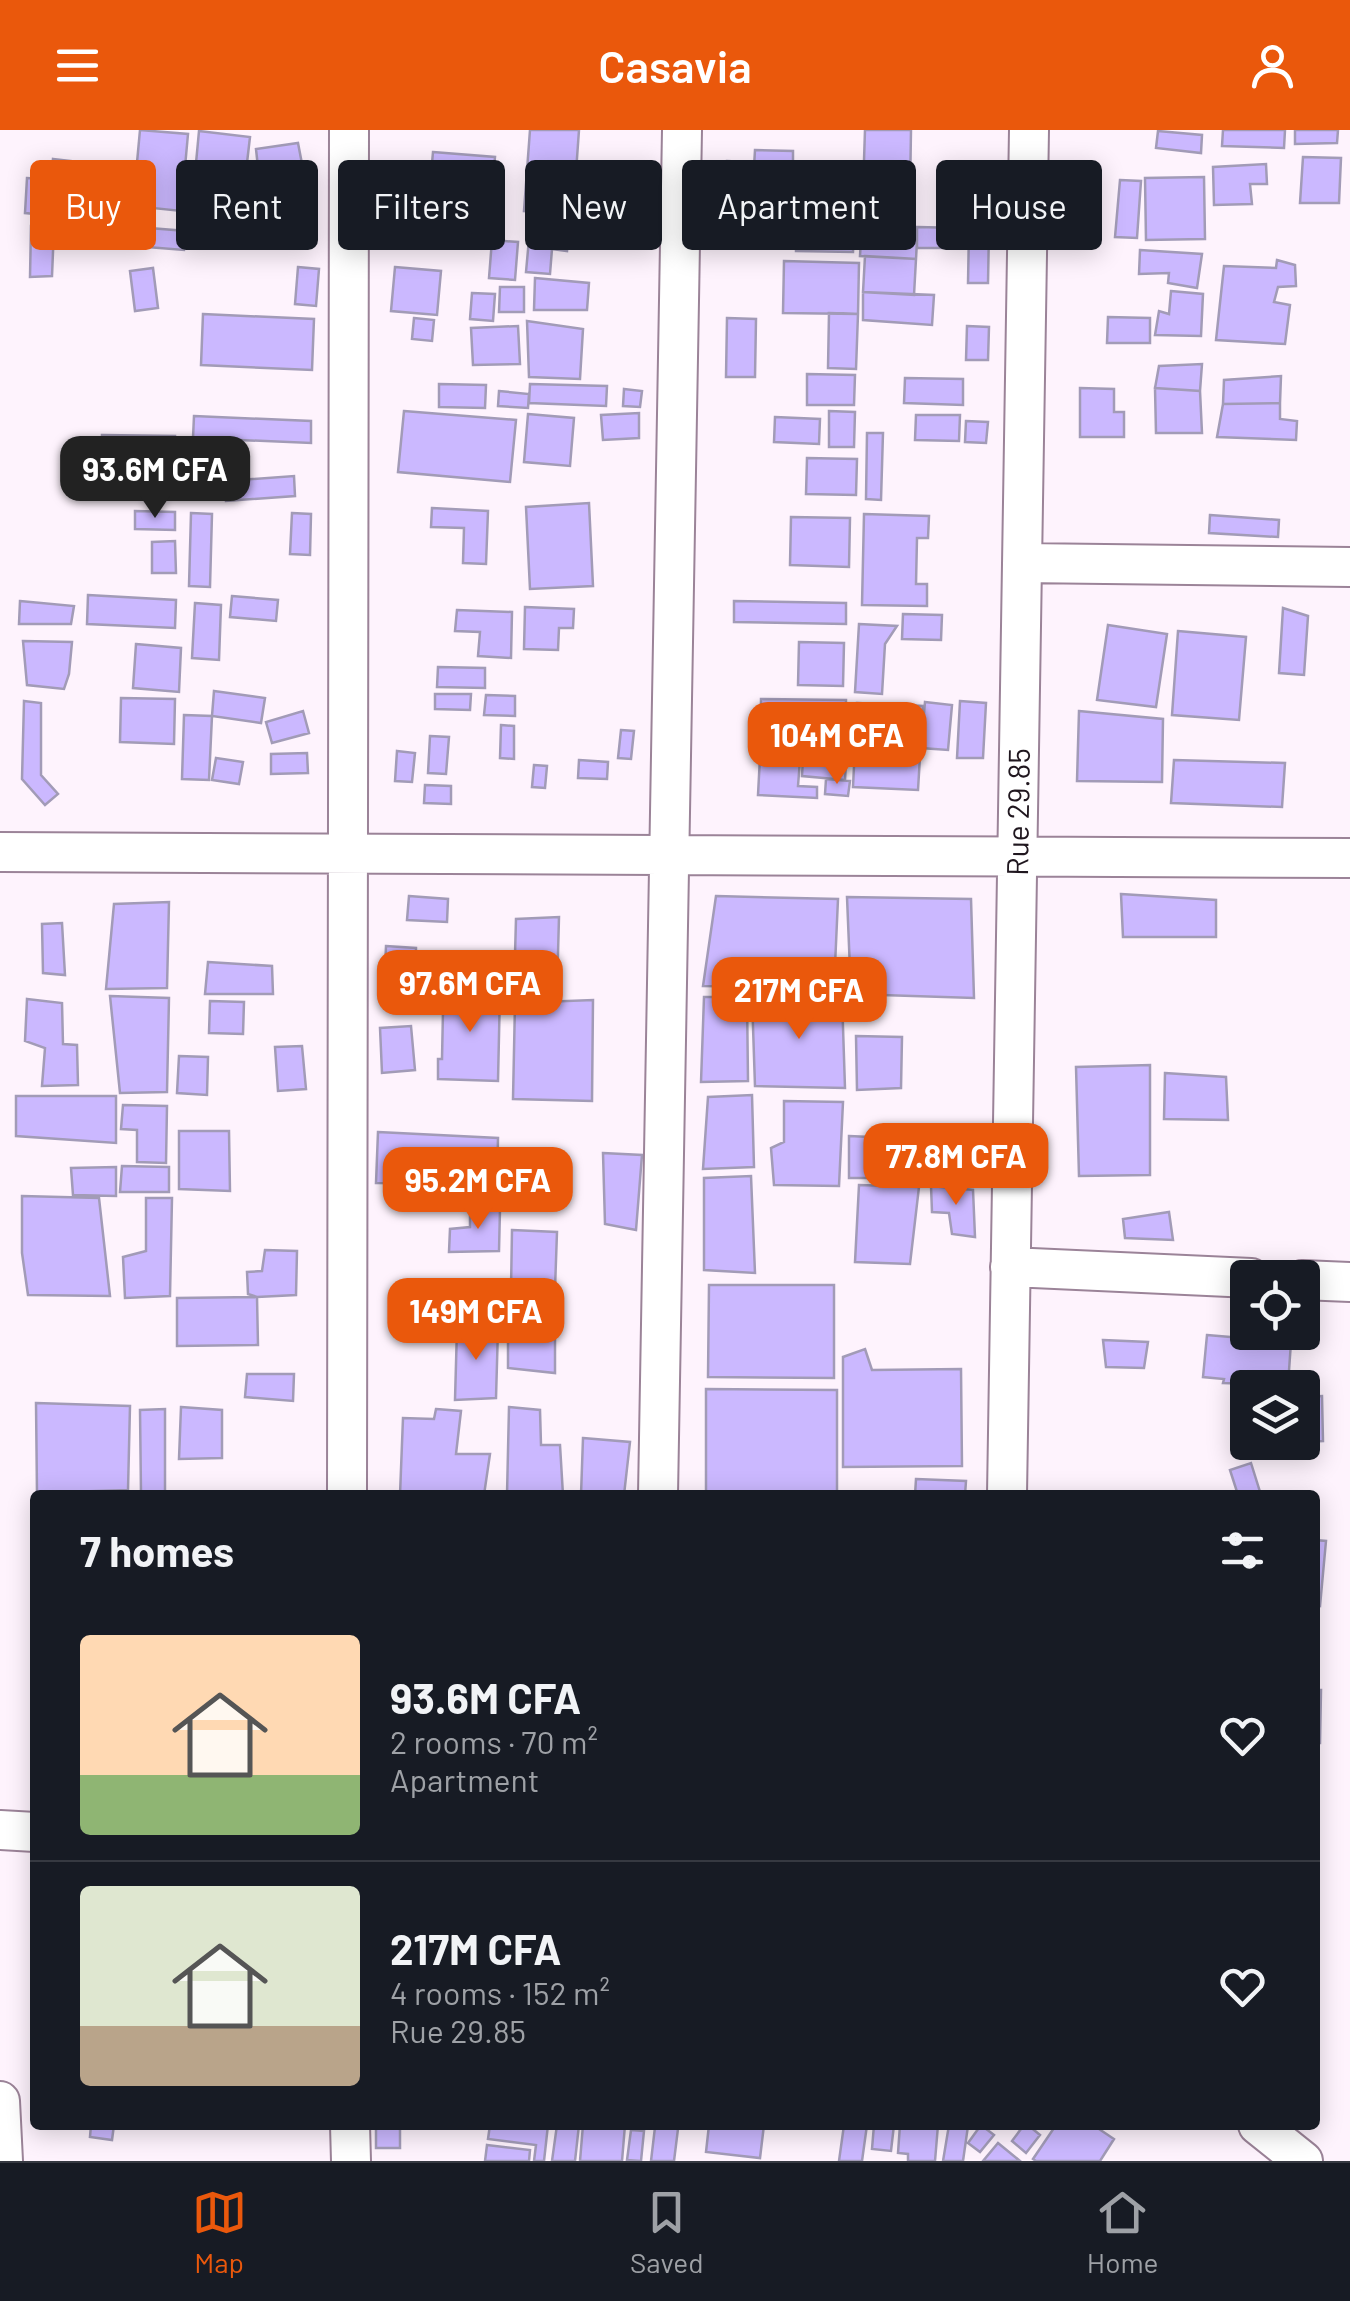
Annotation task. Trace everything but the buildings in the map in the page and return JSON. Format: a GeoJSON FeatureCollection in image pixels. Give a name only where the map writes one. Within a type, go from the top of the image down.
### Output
{"type":"FeatureCollection","features":[{"type":"Feature","properties":{"kind":"street"},"geometry":{"type":"LineString","coordinates":[[347,1490],[349,130]]}},
{"type":"Feature","properties":{"kind":"street"},"geometry":{"type":"LineString","coordinates":[[658,1490],[682,130]]}},
{"type":"Feature","properties":{"kind":"street","name":"Rue 29.85"},"geometry":{"type":"LineString","coordinates":[[1006,1490],[1029,130]]}},
{"type":"Feature","properties":{"kind":"street"},"geometry":{"type":"LineString","coordinates":[[1022,562],[1350,567]]}},
{"type":"Feature","properties":{"kind":"street"},"geometry":{"type":"LineString","coordinates":[[0,852],[1350,858]]}},
{"type":"Feature","properties":{"kind":"street"},"geometry":{"type":"LineString","coordinates":[[1010,1267],[1230,1277]]}},
{"type":"Feature","properties":{"kind":"street"},"geometry":{"type":"LineString","coordinates":[[1320,1281],[1350,1282]]}},
{"type":"Feature","properties":{"kind":"street"},"geometry":{"type":"LineString","coordinates":[[0,1830],[30,1832]]}},
{"type":"Feature","properties":{"kind":"street"},"geometry":{"type":"LineString","coordinates":[[0,2102],[3,2161]]}},
{"type":"Feature","properties":{"kind":"street"},"geometry":{"type":"LineString","coordinates":[[350,2130],[351,2161]]}},
{"type":"Feature","properties":{"kind":"street"},"geometry":{"type":"LineString","coordinates":[[1264,2130],[1303,2161]]}}]}
